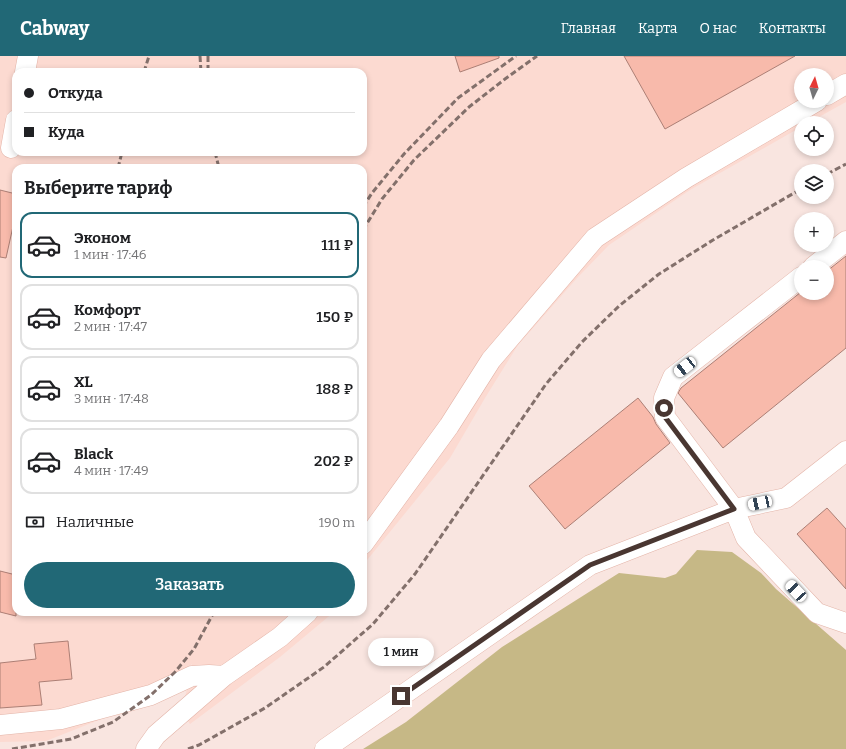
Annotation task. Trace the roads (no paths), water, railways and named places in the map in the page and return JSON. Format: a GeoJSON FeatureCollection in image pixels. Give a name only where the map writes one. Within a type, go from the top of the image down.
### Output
{"type":"FeatureCollection","features":[{"type":"Feature","properties":{"kind":"street"},"geometry":{"type":"LineString","coordinates":[[26,68],[28,56]]}},
{"type":"Feature","properties":{"kind":"street"},"geometry":{"type":"LineString","coordinates":[[834,91],[846,84]]}},
{"type":"Feature","properties":{"kind":"street"},"geometry":{"type":"LineString","coordinates":[[367,539],[449,426],[491,360],[595,238],[686,178],[805,108]]}},
{"type":"Feature","properties":{"kind":"street"},"geometry":{"type":"LineString","coordinates":[[11,148],[12,142]]}},
{"type":"Feature","properties":{"kind":"street"},"geometry":{"type":"LineString","coordinates":[[822,260],[846,241]]}},
{"type":"Feature","properties":{"kind":"street"},"geometry":{"type":"LineString","coordinates":[[794,281],[673,376],[664,398],[665,417],[734,509],[746,538],[817,613],[846,624]]}},
{"type":"Feature","properties":{"kind":"street"},"geometry":{"type":"LineString","coordinates":[[325,749],[590,565],[734,509],[786,498],[846,451]]}},
{"type":"Feature","properties":{"kind":"street"},"geometry":{"type":"LineString","coordinates":[[146,749],[156,735],[224,676],[280,637],[304,616]]}},
{"type":"Feature","properties":{"kind":"street"},"geometry":{"type":"LineString","coordinates":[[0,725],[61,719],[151,695],[192,676],[224,676]]}},
{"type":"Feature","properties":{"kind":"railway"},"geometry":{"type":"LineString","coordinates":[[145,68],[149,56]]}},
{"type":"Feature","properties":{"kind":"railway"},"geometry":{"type":"LineString","coordinates":[[200,56],[201,68]]}},
{"type":"Feature","properties":{"kind":"railway"},"geometry":{"type":"LineString","coordinates":[[208,56],[208,68]]}},
{"type":"Feature","properties":{"kind":"railway"},"geometry":{"type":"LineString","coordinates":[[367,201],[404,154],[458,98],[516,56]]}},
{"type":"Feature","properties":{"kind":"railway"},"geometry":{"type":"LineString","coordinates":[[367,223],[382,199],[414,160],[469,107],[537,56]]}},
{"type":"Feature","properties":{"kind":"railway"},"geometry":{"type":"LineString","coordinates":[[119,164],[121,156]]}},
{"type":"Feature","properties":{"kind":"railway"},"geometry":{"type":"LineString","coordinates":[[216,156],[218,164]]}},
{"type":"Feature","properties":{"kind":"railway"},"geometry":{"type":"LineString","coordinates":[[834,170],[846,164]]}},
{"type":"Feature","properties":{"kind":"railway"},"geometry":{"type":"LineString","coordinates":[[188,749],[199,745],[265,708],[324,667],[373,624],[415,574],[546,384],[582,342],[619,306],[659,274],[713,240],[794,193]]}},
{"type":"Feature","properties":{"kind":"railway"},"geometry":{"type":"LineString","coordinates":[[12,749],[71,739],[113,722],[151,695],[175,672],[194,649],[212,616]]}}]}
